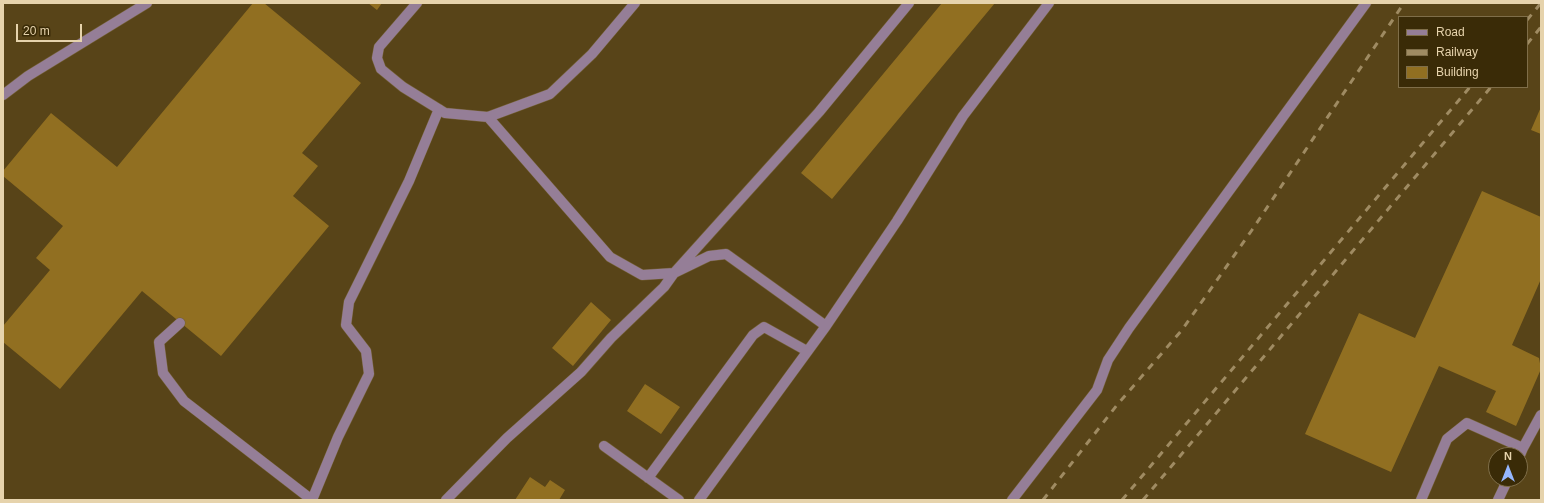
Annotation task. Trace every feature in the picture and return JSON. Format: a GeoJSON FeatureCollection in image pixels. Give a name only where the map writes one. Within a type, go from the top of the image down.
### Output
{"type":"FeatureCollection","features":[{"type":"Feature","properties":{"kind":"lane"},"geometry":{"type":"LineString","coordinates":[[3,95],[28,76],[147,3]]}},
{"type":"Feature","properties":{"kind":"lane"},"geometry":{"type":"LineString","coordinates":[[417,3],[379,47],[377,58],[381,69],[403,86],[446,113],[488,117],[550,94],[592,54],[635,3]]}},
{"type":"Feature","properties":{"kind":"lane"},"geometry":{"type":"LineString","coordinates":[[446,500],[506,438],[581,372],[611,338],[664,287],[674,273],[819,112],[909,3]]}},
{"type":"Feature","properties":{"kind":"lane"},"geometry":{"type":"LineString","coordinates":[[699,500],[826,326],[897,221],[963,116],[1049,3]]}},
{"type":"Feature","properties":{"kind":"lane"},"geometry":{"type":"LineString","coordinates":[[1012,500],[1097,390],[1108,360],[1129,328],[1366,3]]}},
{"type":"Feature","properties":{"kind":"lane"},"geometry":{"type":"LineString","coordinates":[[180,323],[158,342],[163,373],[184,401],[312,500],[338,436],[369,374],[366,351],[346,325],[349,302],[410,181],[439,109]]}},
{"type":"Feature","properties":{"kind":"lane"},"geometry":{"type":"LineString","coordinates":[[488,117],[610,258],[642,276],[674,273],[709,256],[726,254],[826,326]]}},
{"type":"Feature","properties":{"kind":"lane"},"geometry":{"type":"LineString","coordinates":[[648,478],[753,335],[764,327],[807,351]]}},
{"type":"Feature","properties":{"kind":"lane"},"geometry":{"type":"LineString","coordinates":[[1524,447],[1541,415]]}},
{"type":"Feature","properties":{"kind":"lane"},"geometry":{"type":"LineString","coordinates":[[1421,500],[1447,439],[1467,423],[1512,447]]}},
{"type":"Feature","properties":{"kind":"lane"},"geometry":{"type":"LineString","coordinates":[[604,446],[679,500]]}},
{"type":"Feature","properties":{"kind":"lane"},"geometry":{"type":"LineString","coordinates":[[1498,500],[1504,487]]}},
{"type":"Feature","properties":{"kind":"building"},"geometry":{"type":"Polygon","coordinates":[[[253,3],[264,3],[361,83],[302,153],[318,166],[293,196],[329,226],[221,356],[142,291],[60,389],[3,342],[3,326],[50,270],[36,258],[63,226],[3,176],[3,171],[51,113],[117,167],[253,3]]]}},
{"type":"Feature","properties":{"kind":"building"},"geometry":{"type":"Polygon","coordinates":[[[368,3],[382,3],[377,10],[368,3]]]}},
{"type":"Feature","properties":{"kind":"building"},"geometry":{"type":"Polygon","coordinates":[[[942,3],[995,3],[832,199],[801,173],[942,3]]]}},
{"type":"Feature","properties":{"kind":"building"},"geometry":{"type":"Polygon","coordinates":[[[1541,107],[1541,134],[1531,130],[1541,107]]]}},
{"type":"Feature","properties":{"kind":"building"},"geometry":{"type":"Polygon","coordinates":[[[1482,191],[1541,217],[1541,279],[1512,345],[1539,358],[1541,369],[1516,426],[1486,412],[1496,391],[1439,366],[1391,472],[1305,434],[1359,313],[1415,338],[1482,191]]]}},
{"type":"Feature","properties":{"kind":"building"},"geometry":{"type":"Polygon","coordinates":[[[591,302],[611,320],[573,366],[552,348],[591,302]]]}},
{"type":"Feature","properties":{"kind":"building"},"geometry":{"type":"Polygon","coordinates":[[[645,384],[680,407],[661,434],[627,411],[645,384]]]}},
{"type":"Feature","properties":{"kind":"building"},"geometry":{"type":"Polygon","coordinates":[[[530,477],[545,487],[550,480],[565,490],[559,500],[515,500],[530,477]]]}},
{"type":"Feature","properties":{"kind":"railway"},"geometry":{"type":"LineString","coordinates":[[1043,500],[1117,405],[1182,330],[1252,230],[1404,3]]}},
{"type":"Feature","properties":{"kind":"railway"},"geometry":{"type":"LineString","coordinates":[[1528,19],[1541,3]]}},
{"type":"Feature","properties":{"kind":"railway"},"geometry":{"type":"LineString","coordinates":[[1528,43],[1541,27]]}},
{"type":"Feature","properties":{"kind":"railway"},"geometry":{"type":"LineString","coordinates":[[1122,500],[1469,88]]}},
{"type":"Feature","properties":{"kind":"railway"},"geometry":{"type":"LineString","coordinates":[[1143,500],[1490,88]]}}]}
